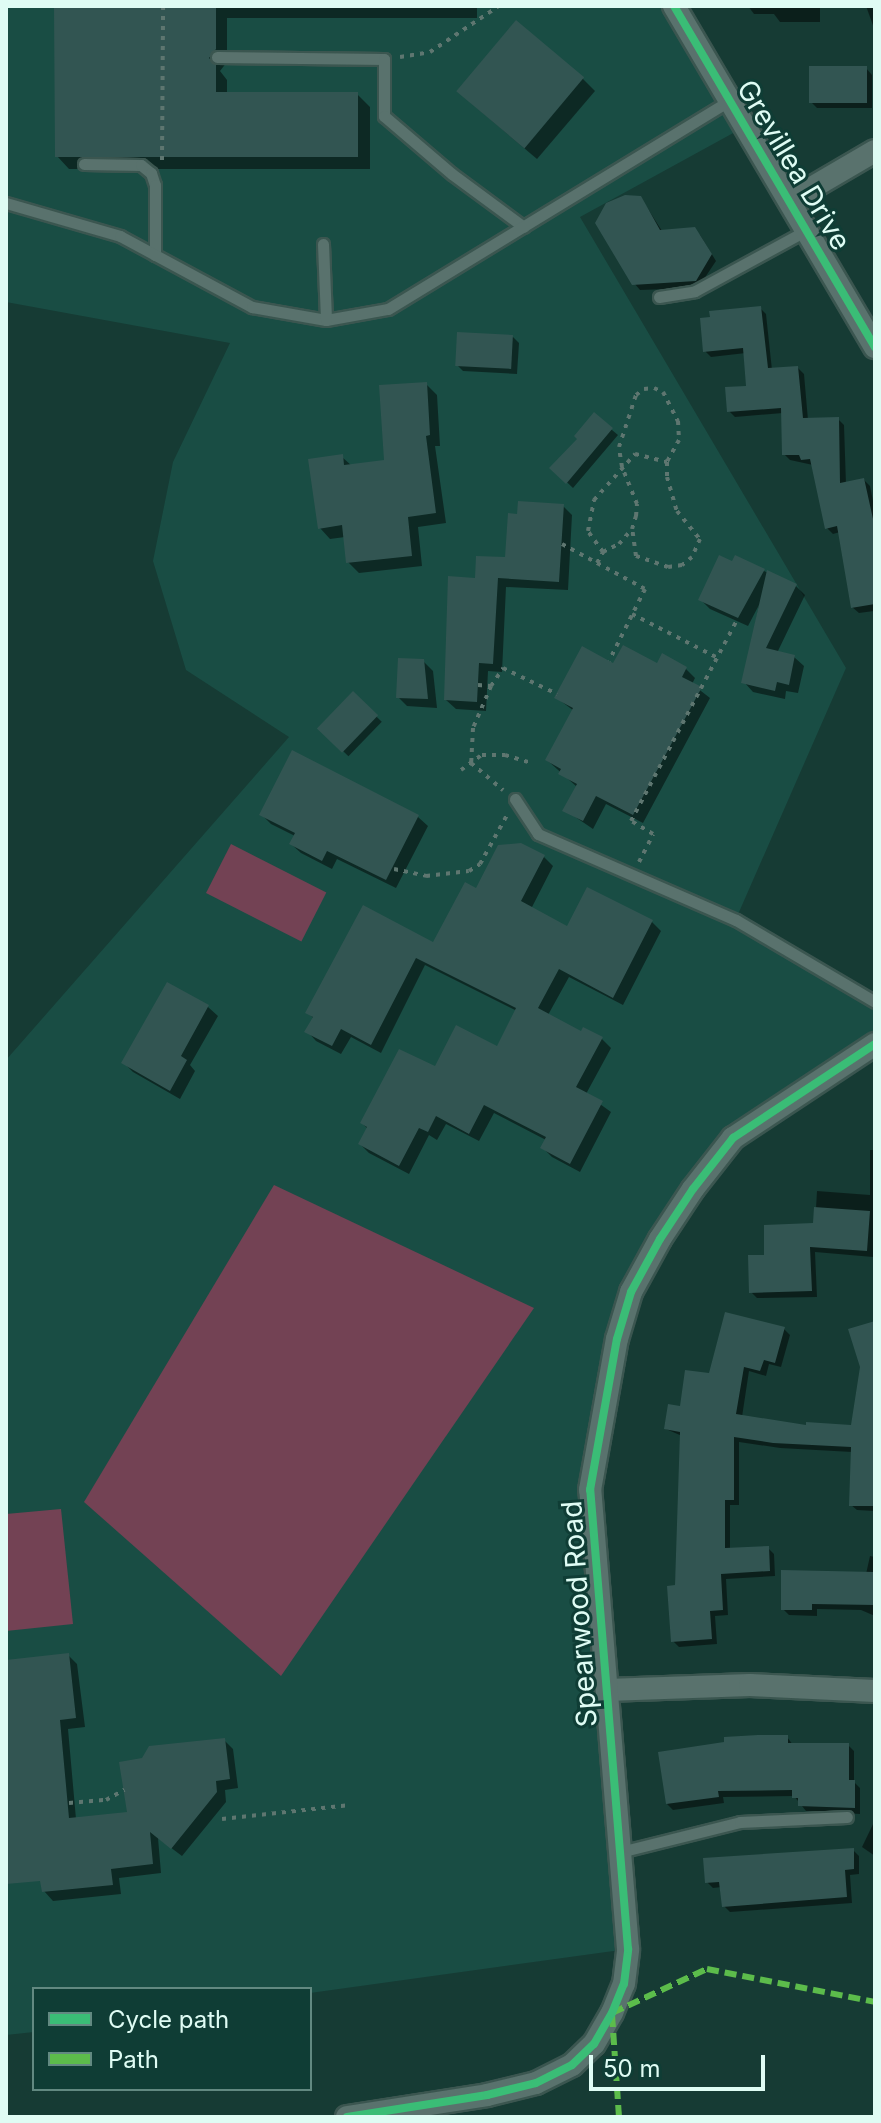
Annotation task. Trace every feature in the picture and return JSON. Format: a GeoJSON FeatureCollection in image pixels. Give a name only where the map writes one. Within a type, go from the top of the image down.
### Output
{"type":"FeatureCollection","features":[{"type":"Feature","properties":{"kind":"street","name":"Grevillea Drive"},"geometry":{"type":"LineString","coordinates":[[674,6],[875,347]]}},
{"type":"Feature","properties":{"kind":"street"},"geometry":{"type":"LineString","coordinates":[[791,200],[875,151]]}},
{"type":"Feature","properties":{"kind":"street","name":"Spearwood Road"},"geometry":{"type":"LineString","coordinates":[[347,2117],[536,2083],[572,2065],[594,2044],[624,1984],[628,1949],[590,1490],[617,1339],[631,1292],[693,1189],[733,1138],[875,1044]]}},
{"type":"Feature","properties":{"kind":"street"},"geometry":{"type":"LineString","coordinates":[[607,1690],[750,1685],[875,1691]]}},
{"type":"Feature","properties":{"kind":"lane"},"geometry":{"type":"LineString","coordinates":[[217,57],[384,59],[384,116],[452,174],[524,227]]}},
{"type":"Feature","properties":{"kind":"lane"},"geometry":{"type":"LineString","coordinates":[[6,203],[120,236],[252,307],[326,320],[388,309],[730,100]]}},
{"type":"Feature","properties":{"kind":"lane"},"geometry":{"type":"LineString","coordinates":[[84,164],[141,165],[151,173],[155,185],[155,255]]}},
{"type":"Feature","properties":{"kind":"lane"},"geometry":{"type":"LineString","coordinates":[[659,297],[695,291],[808,229]]}},
{"type":"Feature","properties":{"kind":"lane"},"geometry":{"type":"LineString","coordinates":[[323,244],[326,320]]}},
{"type":"Feature","properties":{"kind":"lane"},"geometry":{"type":"LineString","coordinates":[[515,799],[538,834],[736,920],[875,1002]]}},
{"type":"Feature","properties":{"kind":"lane"},"geometry":{"type":"LineString","coordinates":[[620,1852],[740,1822],[847,1817]]}},
{"type":"Feature","properties":{"kind":"path"},"geometry":{"type":"LineString","coordinates":[[162,172],[163,6]]}},
{"type":"Feature","properties":{"kind":"path"},"geometry":{"type":"LineString","coordinates":[[384,59],[430,52],[499,6]]}},
{"type":"Feature","properties":{"kind":"path"},"geometry":{"type":"LineString","coordinates":[[644,389],[663,392],[678,421],[679,440],[667,462],[677,511],[700,539],[692,557],[682,565],[668,567],[636,556],[632,529],[637,504],[622,467],[619,447],[636,395],[644,389]]}},
{"type":"Feature","properties":{"kind":"path"},"geometry":{"type":"LineString","coordinates":[[603,552],[588,531],[594,500],[635,454],[667,462]]}},
{"type":"Feature","properties":{"kind":"path"},"geometry":{"type":"LineString","coordinates":[[597,563],[603,552],[619,544],[632,529]]}},
{"type":"Feature","properties":{"kind":"path"},"geometry":{"type":"LineString","coordinates":[[562,544],[645,589],[609,661]]}},
{"type":"Feature","properties":{"kind":"path"},"geometry":{"type":"LineString","coordinates":[[632,614],[718,658]]}},
{"type":"Feature","properties":{"kind":"path"},"geometry":{"type":"LineString","coordinates":[[632,875],[653,834],[631,821],[738,618]]}},
{"type":"Feature","properties":{"kind":"path"},"geometry":{"type":"LineString","coordinates":[[471,763],[473,728],[491,686],[503,668],[557,694]]}},
{"type":"Feature","properties":{"kind":"path"},"geometry":{"type":"LineString","coordinates":[[478,685],[491,686]]}},
{"type":"Feature","properties":{"kind":"path"},"geometry":{"type":"LineString","coordinates":[[461,770],[482,755],[505,755],[532,763]]}},
{"type":"Feature","properties":{"kind":"path"},"geometry":{"type":"LineString","coordinates":[[394,869],[426,876],[469,871],[480,864],[515,799],[471,763]]}},
{"type":"Feature","properties":{"kind":"path"},"geometry":{"type":"LineString","coordinates":[[69,1803],[106,1800],[124,1790]]}},
{"type":"Feature","properties":{"kind":"path"},"geometry":{"type":"LineString","coordinates":[[222,1819],[350,1805]]}},
{"type":"Feature","properties":{"kind":"shaded area"},"geometry":{"type":"Polygon","coordinates":[[[6,6],[674,6],[746,126],[580,217],[846,668],[736,919],[875,1002],[875,1044],[733,1138],[631,1292],[590,1490],[628,1949],[312,1993],[312,1987],[32,1987],[32,2032],[6,2035],[6,1060],[289,737],[186,670],[153,561],[173,462],[230,343],[6,302],[6,6]]]}},
{"type":"Feature","properties":{"kind":"shaded area"},"geometry":{"type":"Polygon","coordinates":[[[231,844],[326,893],[301,942],[206,893],[231,844]]]}},
{"type":"Feature","properties":{"kind":"shaded area"},"geometry":{"type":"Polygon","coordinates":[[[274,1185],[534,1308],[281,1676],[84,1502],[274,1185]]]}},
{"type":"Feature","properties":{"kind":"shaded area"},"geometry":{"type":"Polygon","coordinates":[[[61,1509],[73,1624],[6,1631],[6,1514],[61,1509]]]}},
{"type":"Feature","properties":{"kind":"building"},"geometry":{"type":"Polygon","coordinates":[[[54,6],[216,6],[216,49],[209,58],[216,65],[216,92],[358,92],[358,157],[55,157],[54,6]]]}},
{"type":"Feature","properties":{"kind":"building"},"geometry":{"type":"Polygon","coordinates":[[[516,20],[584,77],[524,148],[456,91],[516,20]]]}},
{"type":"Feature","properties":{"kind":"building"},"geometry":{"type":"Polygon","coordinates":[[[809,66],[867,66],[867,103],[809,103],[809,66]]]}},
{"type":"Feature","properties":{"kind":"building"},"geometry":{"type":"Polygon","coordinates":[[[625,195],[641,196],[660,230],[695,227],[712,254],[696,281],[632,285],[595,223],[606,203],[625,195]]]}},
{"type":"Feature","properties":{"kind":"building"},"geometry":{"type":"Polygon","coordinates":[[[761,306],[768,368],[798,366],[803,418],[839,417],[840,483],[864,478],[875,528],[875,604],[851,608],[837,526],[825,529],[810,459],[801,460],[799,455],[782,455],[781,408],[727,412],[725,387],[746,386],[743,348],[703,352],[700,318],[710,317],[709,311],[761,306]]]}},
{"type":"Feature","properties":{"kind":"building"},"geometry":{"type":"Polygon","coordinates":[[[457,332],[513,335],[511,369],[455,366],[457,332]]]}},
{"type":"Feature","properties":{"kind":"building"},"geometry":{"type":"Polygon","coordinates":[[[427,382],[430,435],[426,436],[436,513],[408,517],[412,556],[346,563],[342,525],[318,529],[308,459],[343,454],[344,465],[384,460],[379,385],[427,382]]]}},
{"type":"Feature","properties":{"kind":"building"},"geometry":{"type":"Polygon","coordinates":[[[594,412],[613,428],[566,484],[549,468],[577,439],[574,436],[594,412]]]}},
{"type":"Feature","properties":{"kind":"building"},"geometry":{"type":"Polygon","coordinates":[[[518,501],[564,504],[559,582],[498,578],[493,664],[479,663],[477,702],[444,700],[448,576],[475,578],[476,556],[505,557],[508,513],[517,514],[518,501]]]}},
{"type":"Feature","properties":{"kind":"building"},"geometry":{"type":"Polygon","coordinates":[[[719,555],[732,561],[735,555],[765,569],[738,618],[698,600],[719,555]]]}},
{"type":"Feature","properties":{"kind":"building"},"geometry":{"type":"Polygon","coordinates":[[[767,570],[797,584],[766,648],[795,655],[789,685],[777,682],[775,691],[741,683],[767,570]]]}},
{"type":"Feature","properties":{"kind":"building"},"geometry":{"type":"Polygon","coordinates":[[[623,645],[657,663],[662,653],[687,667],[682,677],[702,687],[633,815],[596,796],[583,821],[562,811],[577,784],[558,774],[561,769],[545,760],[573,708],[554,698],[582,646],[613,663],[623,645]]]}},
{"type":"Feature","properties":{"kind":"building"},"geometry":{"type":"Polygon","coordinates":[[[398,658],[424,659],[428,699],[396,698],[398,658]]]}},
{"type":"Feature","properties":{"kind":"building"},"geometry":{"type":"Polygon","coordinates":[[[353,691],[378,715],[342,753],[317,728],[353,691]]]}},
{"type":"Feature","properties":{"kind":"building"},"geometry":{"type":"Polygon","coordinates":[[[292,750],[419,815],[386,880],[327,851],[322,861],[289,844],[295,833],[259,815],[292,750]]]}},
{"type":"Feature","properties":{"kind":"building"},"geometry":{"type":"Polygon","coordinates":[[[521,843],[545,855],[521,901],[567,926],[587,887],[653,920],[613,998],[559,969],[538,1008],[581,1031],[583,1027],[603,1037],[576,1087],[603,1101],[570,1164],[540,1148],[546,1137],[484,1105],[469,1134],[436,1116],[428,1132],[419,1128],[399,1166],[358,1144],[367,1127],[360,1123],[399,1049],[435,1066],[456,1025],[497,1046],[516,1008],[416,958],[371,1045],[341,1029],[332,1046],[304,1032],[313,1017],[305,1013],[363,905],[433,942],[465,882],[476,888],[498,845],[521,843]]]}},
{"type":"Feature","properties":{"kind":"building"},"geometry":{"type":"Polygon","coordinates":[[[167,982],[209,1005],[181,1056],[187,1060],[170,1091],[121,1063],[167,982]]]}},
{"type":"Feature","properties":{"kind":"building"},"geometry":{"type":"Polygon","coordinates":[[[814,1207],[870,1211],[867,1251],[810,1247],[812,1291],[749,1293],[748,1255],[764,1255],[764,1225],[813,1223],[814,1207]]]}},
{"type":"Feature","properties":{"kind":"building"},"geometry":{"type":"Polygon","coordinates":[[[725,1312],[785,1327],[775,1363],[764,1360],[760,1371],[744,1367],[736,1414],[806,1425],[806,1422],[851,1425],[860,1367],[848,1329],[875,1321],[875,1506],[849,1506],[851,1447],[773,1443],[734,1437],[734,1500],[725,1500],[725,1548],[769,1546],[770,1571],[721,1574],[723,1610],[710,1611],[712,1639],[671,1642],[667,1586],[675,1585],[680,1432],[664,1429],[668,1404],[680,1406],[685,1370],[709,1373],[725,1312]]]}},
{"type":"Feature","properties":{"kind":"building"},"geometry":{"type":"Polygon","coordinates":[[[781,1570],[875,1572],[875,1605],[812,1604],[812,1610],[781,1610],[781,1570]]]}},
{"type":"Feature","properties":{"kind":"building"},"geometry":{"type":"Polygon","coordinates":[[[69,1653],[76,1718],[60,1720],[69,1818],[127,1812],[119,1762],[142,1758],[149,1746],[225,1738],[230,1779],[216,1781],[217,1792],[171,1849],[150,1832],[153,1864],[111,1869],[113,1885],[42,1892],[40,1881],[6,1884],[6,1660],[69,1653]]]}},
{"type":"Feature","properties":{"kind":"building"},"geometry":{"type":"Polygon","coordinates":[[[788,1735],[788,1743],[849,1743],[849,1780],[855,1780],[855,1808],[798,1806],[798,1798],[792,1798],[792,1790],[718,1791],[719,1797],[666,1804],[658,1752],[724,1742],[724,1737],[788,1735]]]}},
{"type":"Feature","properties":{"kind":"building"},"geometry":{"type":"Polygon","coordinates":[[[854,1848],[854,1869],[845,1870],[847,1897],[722,1907],[719,1882],[705,1883],[703,1858],[854,1848]]]}},
{"type":"Feature","properties":{"kind":"marked path"},"geometry":{"type":"LineString","coordinates":[[619,2117],[612,2013],[707,1969],[875,2002]]}},
{"type":"Feature","properties":{"kind":"cycle path"},"geometry":{"type":"LineString","coordinates":[[674,6],[875,347]]}},
{"type":"Feature","properties":{"kind":"cycle path"},"geometry":{"type":"LineString","coordinates":[[347,2117],[487,2095],[536,2083],[572,2065],[594,2044],[612,2013],[624,1984],[628,1949],[590,1490],[617,1339],[631,1292],[660,1239],[693,1189],[733,1138],[875,1044]]}}]}
